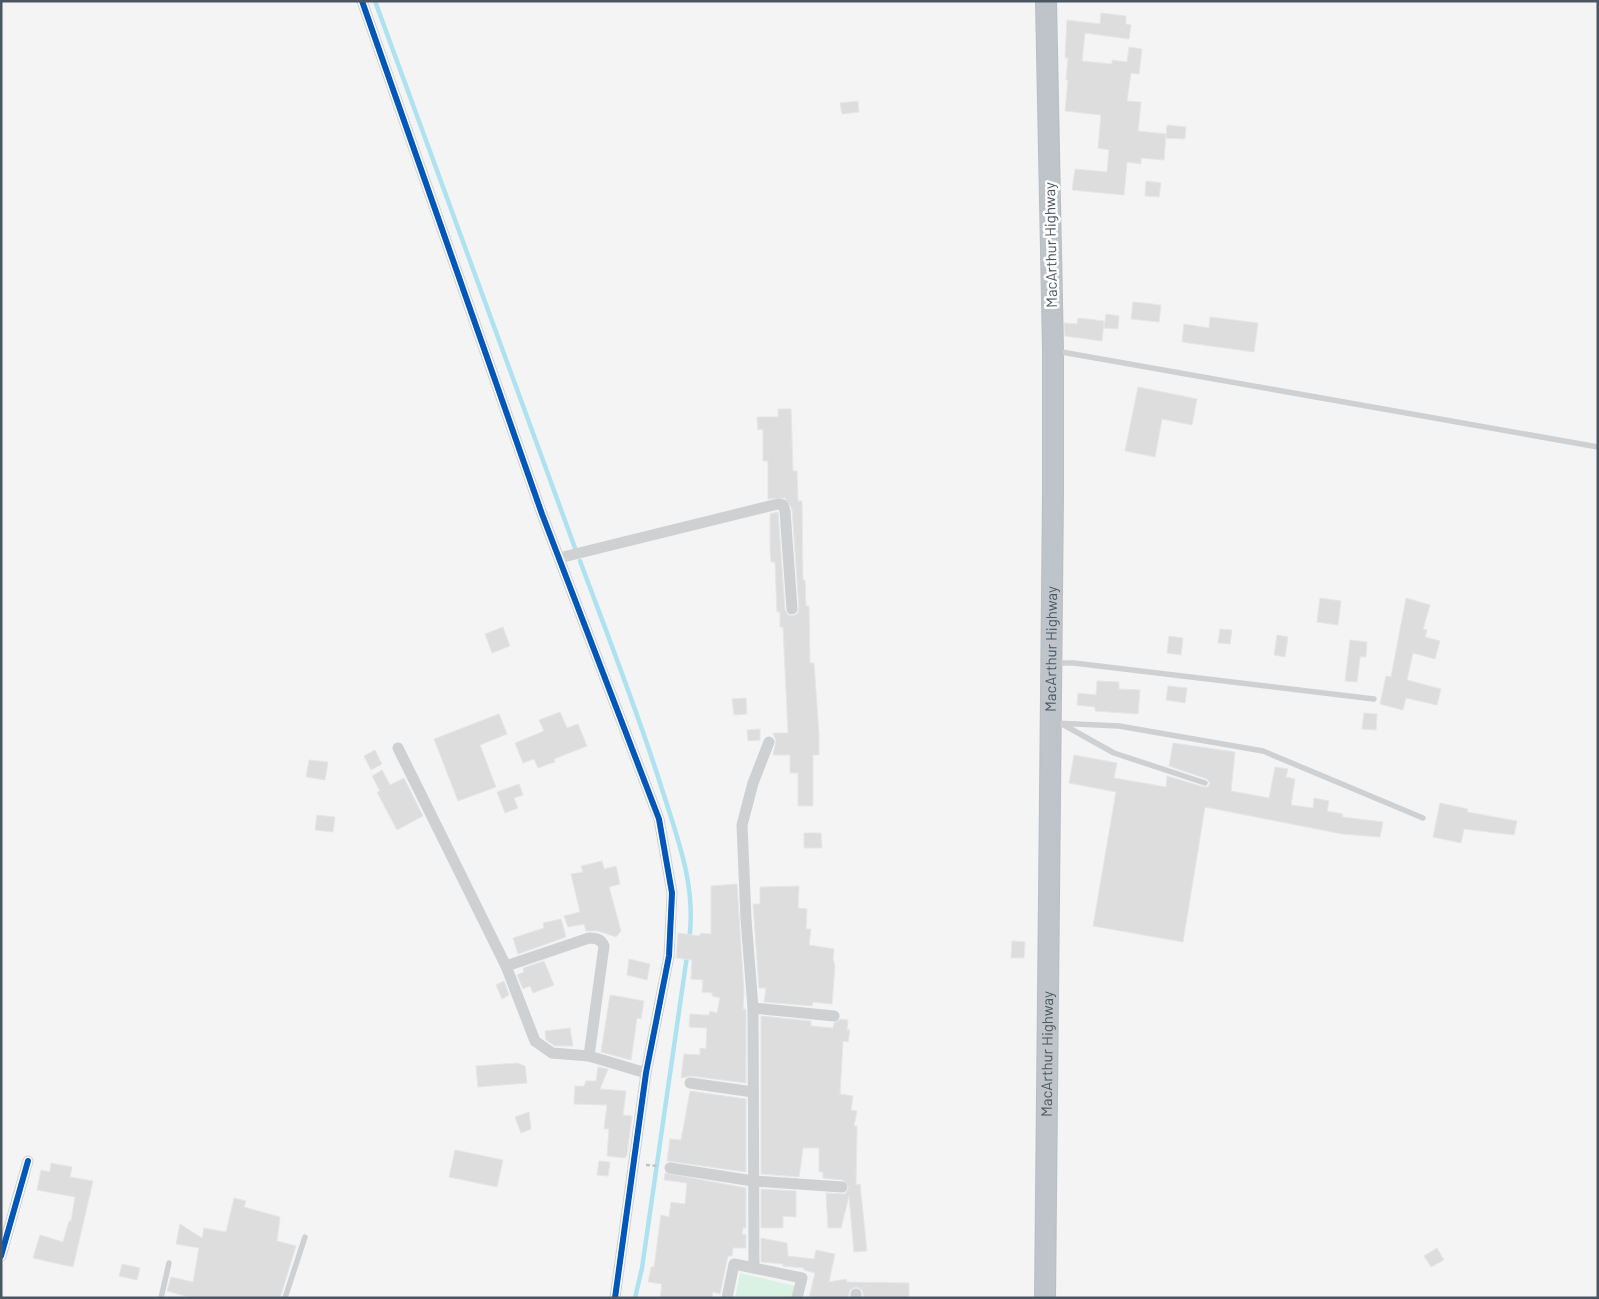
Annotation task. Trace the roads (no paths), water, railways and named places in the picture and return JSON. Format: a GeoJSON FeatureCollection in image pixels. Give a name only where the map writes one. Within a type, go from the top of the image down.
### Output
{"type":"FeatureCollection","features":[{"type":"Feature","properties":{"kind":"highway","name":"MacArthur Highway"},"geometry":{"type":"LineString","coordinates":[[1045,1298],[1054,723],[1050,663],[1053,350],[1046,1]]}},
{"type":"Feature","properties":{"kind":"street"},"geometry":{"type":"LineString","coordinates":[[362,1],[559,558],[658,819],[672,893],[669,956],[646,1073],[615,1298]]}},
{"type":"Feature","properties":{"kind":"street"},"geometry":{"type":"LineString","coordinates":[[559,558],[778,504],[783,505],[786,511],[792,609]]}},
{"type":"Feature","properties":{"kind":"street"},"geometry":{"type":"LineString","coordinates":[[754,1268],[753,1008],[746,919],[742,825],[753,783],[769,742]]}},
{"type":"Feature","properties":{"kind":"street"},"geometry":{"type":"LineString","coordinates":[[398,748],[506,966],[535,1041],[552,1053],[589,1056],[646,1073]]}},
{"type":"Feature","properties":{"kind":"street"},"geometry":{"type":"LineString","coordinates":[[506,966],[590,938],[597,938],[603,942],[589,1056]]}},
{"type":"Feature","properties":{"kind":"street"},"geometry":{"type":"LineString","coordinates":[[753,1008],[834,1016]]}},
{"type":"Feature","properties":{"kind":"street"},"geometry":{"type":"LineString","coordinates":[[690,1083],[753,1092]]}},
{"type":"Feature","properties":{"kind":"street"},"geometry":{"type":"LineString","coordinates":[[1,1256],[28,1161]]}},
{"type":"Feature","properties":{"kind":"street"},"geometry":{"type":"LineString","coordinates":[[670,1168],[753,1181],[842,1187]]}},
{"type":"Feature","properties":{"kind":"street"},"geometry":{"type":"LineString","coordinates":[[727,1298],[734,1264],[802,1278],[797,1298]]}},
{"type":"Feature","properties":{"kind":"lane"},"geometry":{"type":"LineString","coordinates":[[1053,350],[1598,448]]}},
{"type":"Feature","properties":{"kind":"lane"},"geometry":{"type":"LineString","coordinates":[[1050,663],[1074,663],[1374,699]]}},
{"type":"Feature","properties":{"kind":"lane"},"geometry":{"type":"LineString","coordinates":[[1054,723],[1114,753],[1205,783]]}},
{"type":"Feature","properties":{"kind":"lane"},"geometry":{"type":"LineString","coordinates":[[1054,723],[1119,726],[1263,751],[1423,818]]}},
{"type":"Feature","properties":{"kind":"lane"},"geometry":{"type":"LineString","coordinates":[[286,1298],[305,1237]]}},
{"type":"Feature","properties":{"kind":"lane"},"geometry":{"type":"LineString","coordinates":[[161,1298],[169,1263]]}},
{"type":"Feature","properties":{"kind":"waterway"},"geometry":{"type":"LineString","coordinates":[[375,1],[575,548]]}},
{"type":"Feature","properties":{"kind":"waterway"},"geometry":{"type":"LineString","coordinates":[[580,561],[642,729],[679,843],[688,881],[691,921],[689,941]]}},
{"type":"Feature","properties":{"kind":"waterway"},"geometry":{"type":"LineString","coordinates":[[635,1298],[642,1268],[687,956]]}}]}
